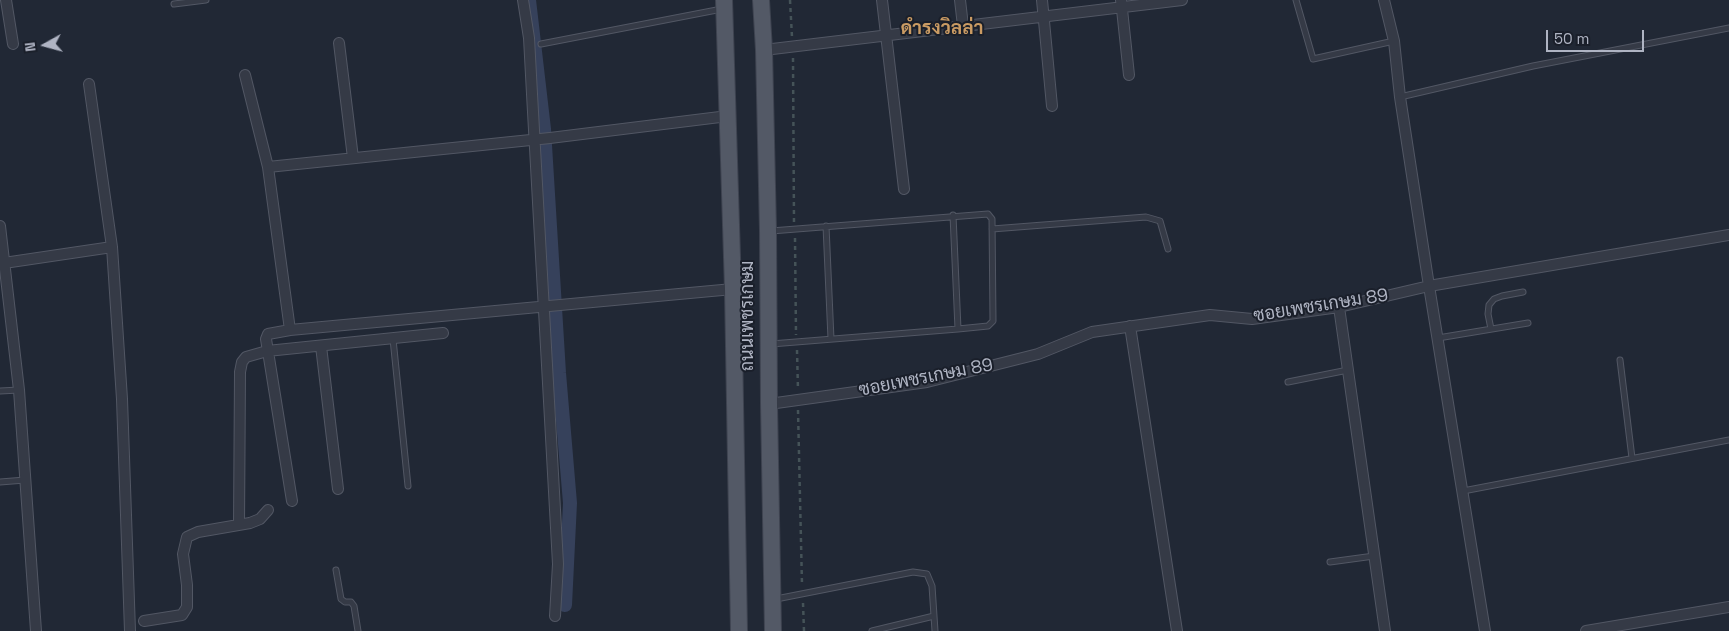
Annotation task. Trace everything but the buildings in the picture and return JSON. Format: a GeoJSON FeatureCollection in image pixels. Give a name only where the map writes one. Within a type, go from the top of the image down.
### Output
{"type":"FeatureCollection","features":[{"type":"Feature","properties":{"kind":"main road","name":"ถนนเพชรเกษม"},"geometry":{"type":"LineString","coordinates":[[760,0],[764,50],[774,631]]}},
{"type":"Feature","properties":{"kind":"main road","name":"ถนนเพชรเกษม"},"geometry":{"type":"LineString","coordinates":[[724,4],[733,290],[739,631]]}},
{"type":"Feature","properties":{"kind":"street"},"geometry":{"type":"LineString","coordinates":[[6,0],[13,44]]}},
{"type":"Feature","properties":{"kind":"street"},"geometry":{"type":"LineString","coordinates":[[523,0],[536,139],[545,307],[558,564],[555,616]]}},
{"type":"Feature","properties":{"kind":"street"},"geometry":{"type":"LineString","coordinates":[[882,0],[904,189]]}},
{"type":"Feature","properties":{"kind":"street"},"geometry":{"type":"LineString","coordinates":[[960,0],[963,26]]}},
{"type":"Feature","properties":{"kind":"street"},"geometry":{"type":"LineString","coordinates":[[1042,0],[1052,106]]}},
{"type":"Feature","properties":{"kind":"street"},"geometry":{"type":"LineString","coordinates":[[764,50],[1044,17],[1121,4],[1182,0]]}},
{"type":"Feature","properties":{"kind":"street"},"geometry":{"type":"LineString","coordinates":[[1384,0],[1394,41],[1400,97],[1437,338],[1485,631]]}},
{"type":"Feature","properties":{"kind":"street"},"geometry":{"type":"LineString","coordinates":[[1121,4],[1129,75]]}},
{"type":"Feature","properties":{"kind":"street"},"geometry":{"type":"LineString","coordinates":[[339,42],[353,158]]}},
{"type":"Feature","properties":{"kind":"street"},"geometry":{"type":"LineString","coordinates":[[245,75],[268,168],[290,330]]}},
{"type":"Feature","properties":{"kind":"street"},"geometry":{"type":"LineString","coordinates":[[89,84],[112,247],[122,399],[130,631]]}},
{"type":"Feature","properties":{"kind":"street"},"geometry":{"type":"LineString","coordinates":[[268,168],[550,138],[728,116]]}},
{"type":"Feature","properties":{"kind":"street"},"geometry":{"type":"LineString","coordinates":[[0,226],[4,263],[4,294],[19,390],[36,631]]}},
{"type":"Feature","properties":{"kind":"street","name":"ซอยเพชรเกษม 89"},"geometry":{"type":"LineString","coordinates":[[769,404],[927,382],[1038,354],[1092,332],[1210,315],[1252,320],[1339,307],[1429,286],[1729,235]]}},
{"type":"Feature","properties":{"kind":"street"},"geometry":{"type":"LineString","coordinates":[[4,263],[112,247]]}},
{"type":"Feature","properties":{"kind":"street"},"geometry":{"type":"LineString","coordinates":[[292,501],[267,351],[266,339],[268,334],[290,330],[733,290]]}},
{"type":"Feature","properties":{"kind":"street"},"geometry":{"type":"LineString","coordinates":[[1339,307],[1385,631]]}},
{"type":"Feature","properties":{"kind":"street"},"geometry":{"type":"LineString","coordinates":[[1130,326],[1177,631]]}},
{"type":"Feature","properties":{"kind":"street"},"geometry":{"type":"LineString","coordinates":[[239,525],[241,366],[244,359],[249,355],[267,351],[443,333]]}},
{"type":"Feature","properties":{"kind":"street"},"geometry":{"type":"LineString","coordinates":[[321,346],[338,489]]}},
{"type":"Feature","properties":{"kind":"street"},"geometry":{"type":"LineString","coordinates":[[144,620],[182,615],[187,607],[183,554],[186,537],[198,532],[250,523],[260,519],[268,510]]}},
{"type":"Feature","properties":{"kind":"street"},"geometry":{"type":"LineString","coordinates":[[1586,631],[1613,628],[1729,607]]}},
{"type":"Feature","properties":{"kind":"lane"},"geometry":{"type":"LineString","coordinates":[[174,4],[206,0]]}},
{"type":"Feature","properties":{"kind":"lane"},"geometry":{"type":"LineString","coordinates":[[1296,0],[1313,59],[1394,41]]}},
{"type":"Feature","properties":{"kind":"lane"},"geometry":{"type":"LineString","coordinates":[[541,44],[724,4]]}},
{"type":"Feature","properties":{"kind":"lane"},"geometry":{"type":"LineString","coordinates":[[1400,97],[1533,66],[1729,28]]}},
{"type":"Feature","properties":{"kind":"lane"},"geometry":{"type":"LineString","coordinates":[[768,231],[953,215],[988,214],[992,219],[992,321],[988,326],[769,344]]}},
{"type":"Feature","properties":{"kind":"lane"},"geometry":{"type":"LineString","coordinates":[[953,215],[958,329]]}},
{"type":"Feature","properties":{"kind":"lane"},"geometry":{"type":"LineString","coordinates":[[992,229],[1146,217],[1160,221],[1168,249]]}},
{"type":"Feature","properties":{"kind":"lane"},"geometry":{"type":"LineString","coordinates":[[826,226],[831,339]]}},
{"type":"Feature","properties":{"kind":"lane"},"geometry":{"type":"LineString","coordinates":[[1491,329],[1488,314],[1489,305],[1494,299],[1523,292]]}},
{"type":"Feature","properties":{"kind":"lane"},"geometry":{"type":"LineString","coordinates":[[1437,338],[1528,323]]}},
{"type":"Feature","properties":{"kind":"lane"},"geometry":{"type":"LineString","coordinates":[[393,339],[408,486]]}},
{"type":"Feature","properties":{"kind":"lane"},"geometry":{"type":"LineString","coordinates":[[1620,360],[1632,458]]}},
{"type":"Feature","properties":{"kind":"lane"},"geometry":{"type":"LineString","coordinates":[[1288,382],[1348,370]]}},
{"type":"Feature","properties":{"kind":"lane"},"geometry":{"type":"LineString","coordinates":[[0,391],[19,390]]}},
{"type":"Feature","properties":{"kind":"lane"},"geometry":{"type":"LineString","coordinates":[[1463,491],[1729,440]]}},
{"type":"Feature","properties":{"kind":"lane"},"geometry":{"type":"LineString","coordinates":[[0,482],[26,480]]}},
{"type":"Feature","properties":{"kind":"lane"},"geometry":{"type":"LineString","coordinates":[[1330,562],[1374,556]]}},
{"type":"Feature","properties":{"kind":"lane"},"geometry":{"type":"LineString","coordinates":[[336,570],[341,600],[351,602],[354,606],[358,631]]}},
{"type":"Feature","properties":{"kind":"lane"},"geometry":{"type":"LineString","coordinates":[[773,600],[913,572],[927,574],[932,586],[935,631]]}},
{"type":"Feature","properties":{"kind":"lane"},"geometry":{"type":"LineString","coordinates":[[872,631],[934,616]]}},
{"type":"Feature","properties":{"kind":"path"},"geometry":{"type":"LineString","coordinates":[[790,0],[796,342],[804,631]]}},
{"type":"Feature","properties":{"kind":"waterway"},"geometry":{"type":"LineString","coordinates":[[529,0],[544,129],[559,373],[570,503],[565,605]]}},
{"type":"Feature","properties":{"kind":"district","name":"ดำรงวิลล่า"},"geometry":{"type":"Point","coordinates":[942,29]}}]}
